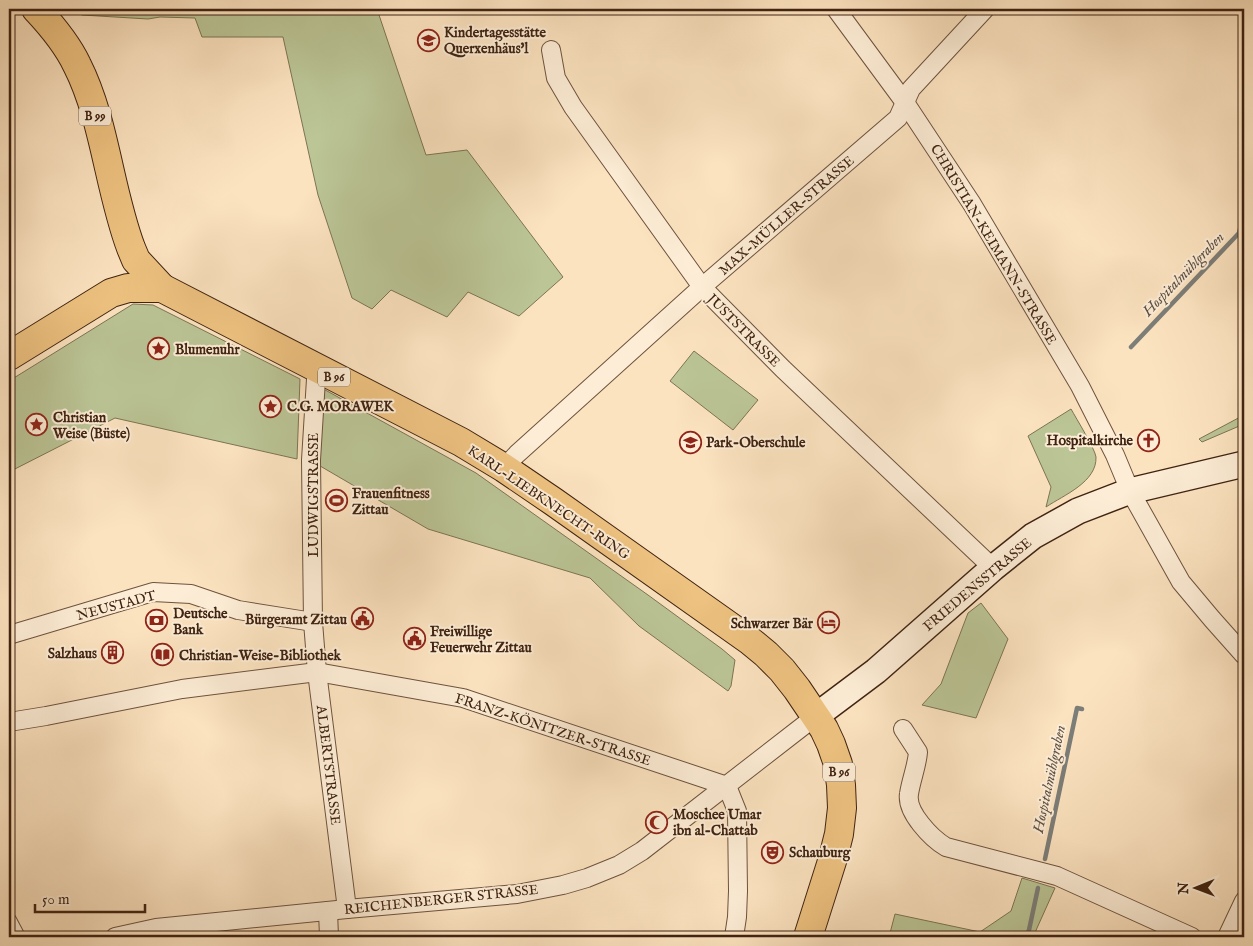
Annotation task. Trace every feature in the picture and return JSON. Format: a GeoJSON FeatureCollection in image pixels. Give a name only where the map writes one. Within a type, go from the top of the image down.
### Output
{"type":"FeatureCollection","features":[{"type":"Feature","properties":{"kind":"main road","name":"B 99"},"geometry":{"type":"LineString","coordinates":[[36,9],[61,39],[77,64],[90,95],[131,248],[136,260],[162,288]]}},
{"type":"Feature","properties":{"kind":"main road","name":"KARL-LIEBKNECHT-RING"},"geometry":{"type":"LineString","coordinates":[[9,356],[112,293],[128,288],[162,288],[461,442],[504,468],[749,640],[782,670],[816,716]]}},
{"type":"Feature","properties":{"kind":"main road","name":"FRIEDENSSTRASSE"},"geometry":{"type":"LineString","coordinates":[[816,716],[876,671],[993,568],[1033,536],[1078,511],[1130,492],[1244,464]]}},
{"type":"Feature","properties":{"kind":"main road","name":"B 96"},"geometry":{"type":"LineString","coordinates":[[808,937],[833,858],[839,834],[842,808],[838,764],[831,744],[816,716]]}},
{"type":"Feature","properties":{"kind":"street","name":"CHRISTIAN-KEIMANN-STRASSE"},"geometry":{"type":"LineString","coordinates":[[836,9],[906,104],[972,204],[1080,386],[1115,455],[1130,492],[1181,582],[1244,655]]}},
{"type":"Feature","properties":{"kind":"street","name":"MAX-MÜLLER-STRASSE"},"geometry":{"type":"LineString","coordinates":[[504,468],[517,454],[702,287],[898,118],[906,104],[911,89],[985,9]]}},
{"type":"Feature","properties":{"kind":"street","name":"JUSTSTRASSE"},"geometry":{"type":"LineString","coordinates":[[551,50],[556,78],[573,107],[702,287],[783,369],[993,568]]}},
{"type":"Feature","properties":{"kind":"street","name":"LUDWIGSTRASSE"},"geometry":{"type":"LineString","coordinates":[[313,622],[311,460],[316,379],[319,368]]}},
{"type":"Feature","properties":{"kind":"street","name":"NEUSTADT"},"geometry":{"type":"LineString","coordinates":[[9,636],[153,592],[191,594],[238,610],[313,622]]}},
{"type":"Feature","properties":{"kind":"street","name":"ALBERTSTRASSE"},"geometry":{"type":"LineString","coordinates":[[313,622],[317,672],[347,909]]}},
{"type":"Feature","properties":{"kind":"street"},"geometry":{"type":"LineString","coordinates":[[9,722],[182,689],[317,672]]}},
{"type":"Feature","properties":{"kind":"street","name":"FRANZ-KÖNITZER-STRASSE"},"geometry":{"type":"LineString","coordinates":[[317,672],[463,698],[727,786]]}},
{"type":"Feature","properties":{"kind":"street","name":"REICHENBERGER STRASSE"},"geometry":{"type":"LineString","coordinates":[[115,937],[328,910],[517,894],[588,878],[619,865],[642,851],[816,716]]}},
{"type":"Feature","properties":{"kind":"street"},"geometry":{"type":"LineString","coordinates":[[903,729],[918,752],[908,796],[909,805],[934,840],[946,847],[1057,876],[1192,937]]}},
{"type":"Feature","properties":{"kind":"street"},"geometry":{"type":"LineString","coordinates":[[727,786],[738,810],[738,891],[734,937]]}},
{"type":"Feature","properties":{"kind":"street"},"geometry":{"type":"LineString","coordinates":[[1227,937],[1244,900]]}},
{"type":"Feature","properties":{"kind":"street"},"geometry":{"type":"LineString","coordinates":[[328,910],[329,937]]}},
{"type":"Feature","properties":{"kind":"street"},"geometry":{"type":"LineString","coordinates":[[9,920],[18,937]]}},
{"type":"Feature","properties":{"kind":"green space"},"geometry":{"type":"Polygon","coordinates":[[[70,9],[377,9],[426,155],[467,150],[563,277],[519,316],[468,292],[447,317],[391,290],[372,309],[352,298],[318,195],[283,37],[202,37],[195,18],[160,17],[148,19],[82,15],[70,9]]]}},
{"type":"Feature","properties":{"kind":"green space"},"geometry":{"type":"Polygon","coordinates":[[[133,304],[153,305],[300,379],[297,459],[115,418],[9,472],[9,381],[133,304]]]}},
{"type":"Feature","properties":{"kind":"green space"},"geometry":{"type":"Polygon","coordinates":[[[694,351],[758,400],[733,430],[670,381],[694,351]]]}},
{"type":"Feature","properties":{"kind":"green space"},"geometry":{"type":"Polygon","coordinates":[[[318,386],[476,473],[722,649],[735,660],[731,686],[728,691],[639,626],[590,578],[428,529],[315,463],[318,386]]]}},
{"type":"Feature","properties":{"kind":"green space"},"geometry":{"type":"Polygon","coordinates":[[[1071,409],[1095,453],[1095,466],[1091,474],[1078,487],[1046,507],[1051,487],[1028,436],[1071,409]]]}},
{"type":"Feature","properties":{"kind":"green space"},"geometry":{"type":"Polygon","coordinates":[[[1244,415],[1244,424],[1202,442],[1199,439],[1244,415]]]}},
{"type":"Feature","properties":{"kind":"green space"},"geometry":{"type":"Polygon","coordinates":[[[981,603],[1008,639],[976,718],[922,705],[941,684],[968,613],[981,603]]]}},
{"type":"Feature","properties":{"kind":"green space"},"geometry":{"type":"Polygon","coordinates":[[[1022,878],[1055,888],[1033,937],[889,937],[895,914],[980,932],[1011,911],[1022,878]]]}},
{"type":"Feature","properties":{"kind":"waterway","name":"Hospitalmühlgraben"},"geometry":{"type":"LineString","coordinates":[[1131,347],[1239,233],[1244,213]]}},
{"type":"Feature","properties":{"kind":"waterway","name":"Hospitalmühlgraben"},"geometry":{"type":"LineString","coordinates":[[1045,859],[1077,708],[1082,709]]}},
{"type":"Feature","properties":{"kind":"waterway","name":"Hospitalmühlgraben"},"geometry":{"type":"LineString","coordinates":[[1026,937],[1038,888]]}},
{"type":"Feature","properties":{"kind":"place","name":"Kindertagesstätte Querxenhäus'l"},"geometry":{"type":"Point","coordinates":[428,40]}},
{"type":"Feature","properties":{"kind":"place","name":"Blumenuhr"},"geometry":{"type":"Point","coordinates":[159,349]}},
{"type":"Feature","properties":{"kind":"place","name":"C.G. MORAWEK"},"geometry":{"type":"Point","coordinates":[271,406]}},
{"type":"Feature","properties":{"kind":"place","name":"Christian Weise (Büste)"},"geometry":{"type":"Point","coordinates":[37,425]}},
{"type":"Feature","properties":{"kind":"place","name":"Hospitalkirche"},"geometry":{"type":"Point","coordinates":[1149,440]}},
{"type":"Feature","properties":{"kind":"place","name":"Park-Oberschule"},"geometry":{"type":"Point","coordinates":[690,442]}},
{"type":"Feature","properties":{"kind":"place","name":"Frauenfitness Zittau"},"geometry":{"type":"Point","coordinates":[336,501]}},
{"type":"Feature","properties":{"kind":"place","name":"Bürgeramt Zittau"},"geometry":{"type":"Point","coordinates":[363,619]}},
{"type":"Feature","properties":{"kind":"place","name":"Deutsche Bank"},"geometry":{"type":"Point","coordinates":[157,621]}},
{"type":"Feature","properties":{"kind":"place","name":"Schwarzer Bär"},"geometry":{"type":"Point","coordinates":[829,623]}},
{"type":"Feature","properties":{"kind":"place","name":"Freiwillige Feuerwehr Zittau"},"geometry":{"type":"Point","coordinates":[414,639]}},
{"type":"Feature","properties":{"kind":"place","name":"Salzhaus"},"geometry":{"type":"Point","coordinates":[113,653]}},
{"type":"Feature","properties":{"kind":"place","name":"Christian-Weise-Bibliothek"},"geometry":{"type":"Point","coordinates":[163,655]}},
{"type":"Feature","properties":{"kind":"place","name":"Moschee Umar ibn al-Chattab"},"geometry":{"type":"Point","coordinates":[657,822]}},
{"type":"Feature","properties":{"kind":"place","name":"Schauburg"},"geometry":{"type":"Point","coordinates":[773,852]}}]}
